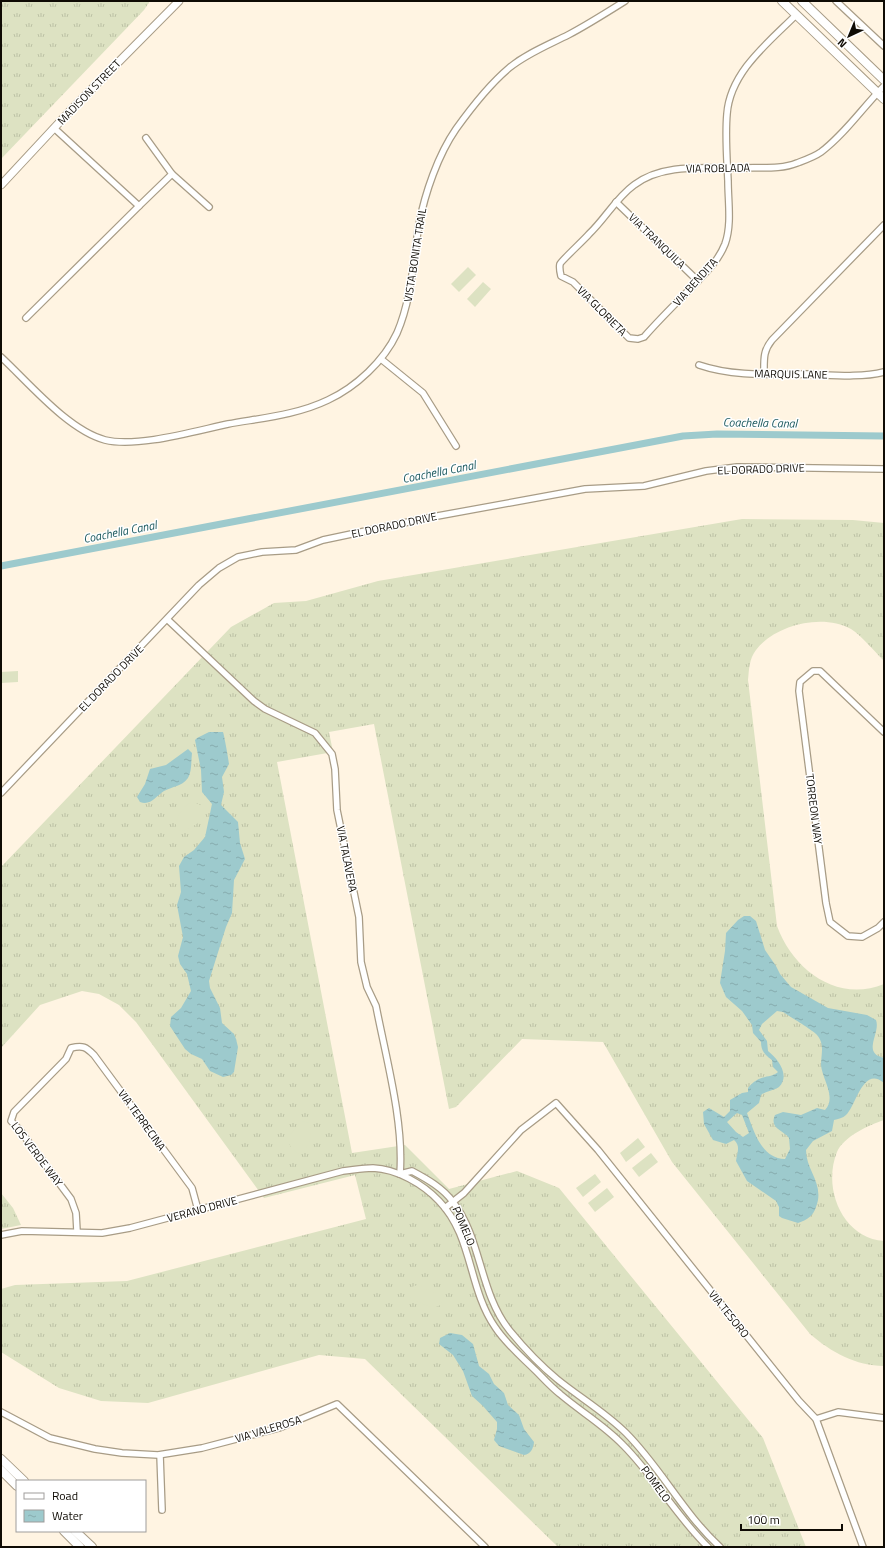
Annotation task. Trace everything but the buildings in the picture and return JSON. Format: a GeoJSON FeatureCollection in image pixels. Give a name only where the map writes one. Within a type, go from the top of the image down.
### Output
{"type":"FeatureCollection","features":[{"type":"Feature","properties":{"kind":"main road"},"geometry":{"type":"LineString","coordinates":[[782,1],[884,99]]}},
{"type":"Feature","properties":{"kind":"main road"},"geometry":{"type":"LineString","coordinates":[[802,1],[884,80]]}},
{"type":"Feature","properties":{"kind":"main road"},"geometry":{"type":"LineString","coordinates":[[1,1459],[23,1480]]}},
{"type":"Feature","properties":{"kind":"main road"},"geometry":{"type":"LineString","coordinates":[[1,1470],[16,1485]]}},
{"type":"Feature","properties":{"kind":"main road"},"geometry":{"type":"LineString","coordinates":[[65,1532],[80,1547]]}},
{"type":"Feature","properties":{"kind":"main road"},"geometry":{"type":"LineString","coordinates":[[76,1532],[92,1547]]}},
{"type":"Feature","properties":{"kind":"street","name":"MADISON STREET"},"geometry":{"type":"LineString","coordinates":[[1,185],[54,128],[179,1]]}},
{"type":"Feature","properties":{"kind":"street","name":"VISTA BONITA TRAIL"},"geometry":{"type":"LineString","coordinates":[[1,357],[68,421],[84,432],[105,440],[126,443],[295,412],[334,397],[352,385],[381,359],[396,334],[407,306],[425,195],[455,130],[484,94],[509,68],[625,1]]}},
{"type":"Feature","properties":{"kind":"street"},"geometry":{"type":"LineString","coordinates":[[836,1],[884,46]]}},
{"type":"Feature","properties":{"kind":"street","name":"VIA BENDITA"},"geometry":{"type":"LineString","coordinates":[[634,339],[644,337],[717,261],[725,243],[728,222],[727,114],[732,92],[742,74],[754,58],[796,15]]}},
{"type":"Feature","properties":{"kind":"street","name":"VIA ROBLADA"},"geometry":{"type":"LineString","coordinates":[[559,265],[599,225],[616,202],[634,185],[659,173],[676,169],[780,167],[795,164],[820,153],[834,141],[884,86]]}},
{"type":"Feature","properties":{"kind":"street"},"geometry":{"type":"LineString","coordinates":[[54,128],[140,206]]}},
{"type":"Feature","properties":{"kind":"street"},"geometry":{"type":"LineString","coordinates":[[146,138],[172,174],[209,207]]}},
{"type":"Feature","properties":{"kind":"street"},"geometry":{"type":"LineString","coordinates":[[26,318],[172,174]]}},
{"type":"Feature","properties":{"kind":"street","name":"VIA TRANQUILA"},"geometry":{"type":"LineString","coordinates":[[616,202],[698,281]]}},
{"type":"Feature","properties":{"kind":"street"},"geometry":{"type":"LineString","coordinates":[[764,374],[764,355],[766,348],[772,340],[884,225]]}},
{"type":"Feature","properties":{"kind":"street","name":"VIA GLORIETA"},"geometry":{"type":"LineString","coordinates":[[559,265],[561,276],[573,282],[629,338],[634,339]]}},
{"type":"Feature","properties":{"kind":"street"},"geometry":{"type":"LineString","coordinates":[[381,359],[423,393],[456,446]]}},
{"type":"Feature","properties":{"kind":"street","name":"MARQUIS LANE"},"geometry":{"type":"LineString","coordinates":[[699,365],[728,373],[842,375],[874,374],[884,372]]}},
{"type":"Feature","properties":{"kind":"street","name":"EL DORADO DRIVE"},"geometry":{"type":"LineString","coordinates":[[1,793],[130,657],[168,620],[199,585],[219,568],[238,556],[262,552],[296,550],[323,540],[424,519],[585,489],[644,486],[706,471],[737,467],[884,469]]}},
{"type":"Feature","properties":{"kind":"street","name":"VIA TALAVERA"},"geometry":{"type":"LineString","coordinates":[[168,620],[254,701],[270,711],[315,733],[332,754],[335,769],[337,810],[359,917],[360,962],[367,987],[376,1006],[399,1129],[401,1156],[400,1174]]}},
{"type":"Feature","properties":{"kind":"street","name":"TORREON WAY"},"geometry":{"type":"LineString","coordinates":[[884,732],[820,671],[813,671],[800,682],[799,691],[826,903],[830,922],[848,936],[862,937],[884,922]]}},
{"type":"Feature","properties":{"kind":"street","name":"VIA TERRECINA"},"geometry":{"type":"LineString","coordinates":[[71,1048],[80,1046],[87,1047],[94,1055],[192,1188],[198,1210]]}},
{"type":"Feature","properties":{"kind":"street","name":"LOS VERDE WAY"},"geometry":{"type":"LineString","coordinates":[[71,1048],[66,1059],[14,1112],[10,1121],[19,1129],[71,1199],[76,1212],[77,1231]]}},
{"type":"Feature","properties":{"kind":"street","name":"VIA TESORO"},"geometry":{"type":"LineString","coordinates":[[453,1201],[464,1193],[521,1130],[556,1103],[598,1150],[799,1401],[816,1419],[863,1547]]}},
{"type":"Feature","properties":{"kind":"street","name":"VERANO DRIVE"},"geometry":{"type":"LineString","coordinates":[[1,1235],[22,1231],[77,1231],[102,1233],[130,1228],[343,1171],[373,1168],[400,1174]]}},
{"type":"Feature","properties":{"kind":"street","name":"POMELO"},"geometry":{"type":"LineString","coordinates":[[400,1174],[412,1171],[441,1190],[453,1201],[470,1237],[486,1287],[496,1310],[509,1330],[556,1378],[625,1432],[659,1471],[690,1516],[720,1547]]}},
{"type":"Feature","properties":{"kind":"street","name":"POMELO"},"geometry":{"type":"LineString","coordinates":[[400,1174],[432,1194],[445,1208],[454,1221],[464,1241],[478,1290],[495,1327],[509,1345],[559,1394],[604,1427],[623,1444],[642,1464],[676,1513],[708,1547]]}},
{"type":"Feature","properties":{"kind":"street"},"geometry":{"type":"LineString","coordinates":[[445,1208],[453,1201]]}},
{"type":"Feature","properties":{"kind":"street","name":"VIA VALEROSA"},"geometry":{"type":"LineString","coordinates":[[1,1412],[17,1422],[50,1438],[102,1450],[160,1454],[202,1448],[279,1428],[337,1404],[485,1547]]}},
{"type":"Feature","properties":{"kind":"street"},"geometry":{"type":"LineString","coordinates":[[816,1419],[838,1412],[884,1418]]}},
{"type":"Feature","properties":{"kind":"street"},"geometry":{"type":"LineString","coordinates":[[160,1454],[162,1510]]}},
{"type":"Feature","properties":{"kind":"green space"},"geometry":{"type":"Polygon","coordinates":[[[1,1],[150,1],[144,10],[1,159],[1,1]]]}},
{"type":"Feature","properties":{"kind":"green space"},"geometry":{"type":"Polygon","coordinates":[[[468,267],[476,275],[459,292],[451,284],[468,267]]]}},
{"type":"Feature","properties":{"kind":"green space"},"geometry":{"type":"Polygon","coordinates":[[[483,282],[491,289],[475,307],[467,299],[483,282]]]}},
{"type":"Feature","properties":{"kind":"green space"},"geometry":{"type":"Polygon","coordinates":[[[742,519],[853,520],[884,523],[884,661],[851,629],[839,624],[813,622],[787,628],[764,641],[752,657],[748,680],[777,926],[784,942],[805,969],[819,979],[834,986],[850,989],[867,989],[884,984],[884,1120],[857,1132],[845,1141],[837,1152],[833,1166],[832,1181],[834,1196],[847,1221],[857,1231],[870,1238],[884,1241],[884,1366],[864,1364],[844,1357],[826,1347],[810,1334],[672,1162],[603,1042],[522,1039],[456,1107],[449,1109],[374,724],[329,732],[333,752],[277,762],[352,1153],[405,1145],[449,1189],[517,1171],[559,1188],[763,1438],[806,1547],[558,1547],[365,1359],[319,1355],[148,1403],[101,1401],[59,1388],[1,1352],[1,1289],[15,1285],[127,1281],[366,1219],[355,1175],[264,1198],[136,1022],[119,1005],[99,994],[82,991],[40,1005],[1,1048],[1,867],[231,627],[274,603],[306,601],[378,581],[742,519]]]}},
{"type":"Feature","properties":{"kind":"green space"},"geometry":{"type":"Polygon","coordinates":[[[18,671],[18,682],[1,683],[1,672],[18,671]]]}},
{"type":"Feature","properties":{"kind":"green space"},"geometry":{"type":"Polygon","coordinates":[[[192,802],[203,808],[205,812],[204,816],[194,826],[181,831],[176,828],[178,817],[183,809],[192,802]]]}},
{"type":"Feature","properties":{"kind":"green space"},"geometry":{"type":"Polygon","coordinates":[[[302,1121],[309,1123],[311,1131],[308,1145],[300,1155],[291,1148],[287,1138],[302,1121]]]}},
{"type":"Feature","properties":{"kind":"green space"},"geometry":{"type":"Polygon","coordinates":[[[638,1138],[645,1147],[626,1162],[620,1153],[638,1138]]]}},
{"type":"Feature","properties":{"kind":"green space"},"geometry":{"type":"Polygon","coordinates":[[[651,1153],[658,1162],[639,1177],[632,1168],[651,1153]]]}},
{"type":"Feature","properties":{"kind":"green space"},"geometry":{"type":"Polygon","coordinates":[[[595,1174],[601,1182],[583,1197],[576,1188],[595,1174]]]}},
{"type":"Feature","properties":{"kind":"green space"},"geometry":{"type":"Polygon","coordinates":[[[607,1188],[614,1197],[595,1212],[588,1203],[607,1188]]]}},
{"type":"Feature","properties":{"kind":"green space"},"geometry":{"type":"Polygon","coordinates":[[[1,1193],[13,1208],[21,1225],[1,1229],[1,1193]]]}},
{"type":"Feature","properties":{"kind":"green space"},"geometry":{"type":"Polygon","coordinates":[[[417,1285],[438,1294],[442,1301],[441,1305],[433,1308],[411,1299],[408,1292],[412,1287],[417,1285]]]}},
{"type":"Feature","properties":{"kind":"water"},"geometry":{"type":"Polygon","coordinates":[[[209,732],[223,732],[224,734],[229,764],[222,777],[224,792],[221,805],[238,822],[240,843],[245,859],[234,880],[232,913],[209,981],[210,988],[220,1008],[222,1023],[234,1034],[238,1047],[234,1072],[231,1075],[223,1077],[210,1071],[202,1059],[191,1054],[185,1049],[170,1026],[171,1017],[181,1008],[191,991],[187,974],[180,964],[178,956],[183,937],[177,905],[181,892],[179,866],[184,857],[194,850],[205,837],[212,804],[202,792],[201,770],[195,740],[209,732]]]}},
{"type":"Feature","properties":{"kind":"water"},"geometry":{"type":"Polygon","coordinates":[[[188,749],[192,753],[191,769],[188,778],[180,785],[164,791],[150,802],[140,802],[137,797],[145,784],[150,769],[166,765],[188,749]]]}},
{"type":"Feature","properties":{"kind":"water"},"geometry":{"type":"Polygon","coordinates":[[[744,916],[750,916],[756,921],[765,950],[780,974],[791,987],[828,1008],[867,1015],[876,1020],[877,1025],[873,1042],[874,1052],[884,1058],[884,1083],[877,1079],[871,1079],[865,1083],[846,1115],[842,1118],[834,1120],[832,1131],[813,1141],[806,1150],[809,1165],[817,1184],[818,1199],[815,1210],[811,1215],[807,1219],[798,1223],[779,1216],[779,1207],[776,1201],[747,1181],[736,1161],[738,1147],[736,1142],[734,1140],[726,1144],[713,1140],[704,1124],[703,1112],[709,1108],[724,1117],[730,1111],[730,1100],[742,1093],[748,1092],[748,1088],[757,1080],[778,1072],[773,1067],[772,1060],[765,1054],[761,1042],[753,1033],[752,1025],[742,1011],[726,997],[720,983],[726,933],[738,920],[744,916]],[[777,1011],[762,1024],[759,1030],[767,1041],[768,1051],[779,1062],[784,1077],[779,1087],[761,1095],[759,1103],[747,1113],[760,1143],[770,1154],[777,1158],[785,1159],[790,1149],[789,1138],[775,1126],[775,1115],[783,1112],[801,1115],[817,1108],[825,1110],[830,1099],[821,1065],[822,1046],[819,1038],[815,1033],[783,1012],[777,1011]],[[737,1113],[727,1122],[743,1137],[749,1133],[742,1115],[737,1113]]]}},
{"type":"Feature","properties":{"kind":"water"},"geometry":{"type":"Polygon","coordinates":[[[450,1333],[462,1335],[473,1344],[479,1366],[489,1374],[494,1384],[504,1393],[508,1405],[519,1415],[524,1429],[534,1442],[532,1449],[528,1454],[524,1455],[499,1446],[494,1440],[497,1422],[472,1396],[463,1371],[453,1355],[439,1344],[440,1338],[450,1333]]]}},
{"type":"Feature","properties":{"kind":"waterway","name":"Coachella Canal"},"geometry":{"type":"LineString","coordinates":[[1,566],[683,436],[717,434],[884,436]]}}]}
